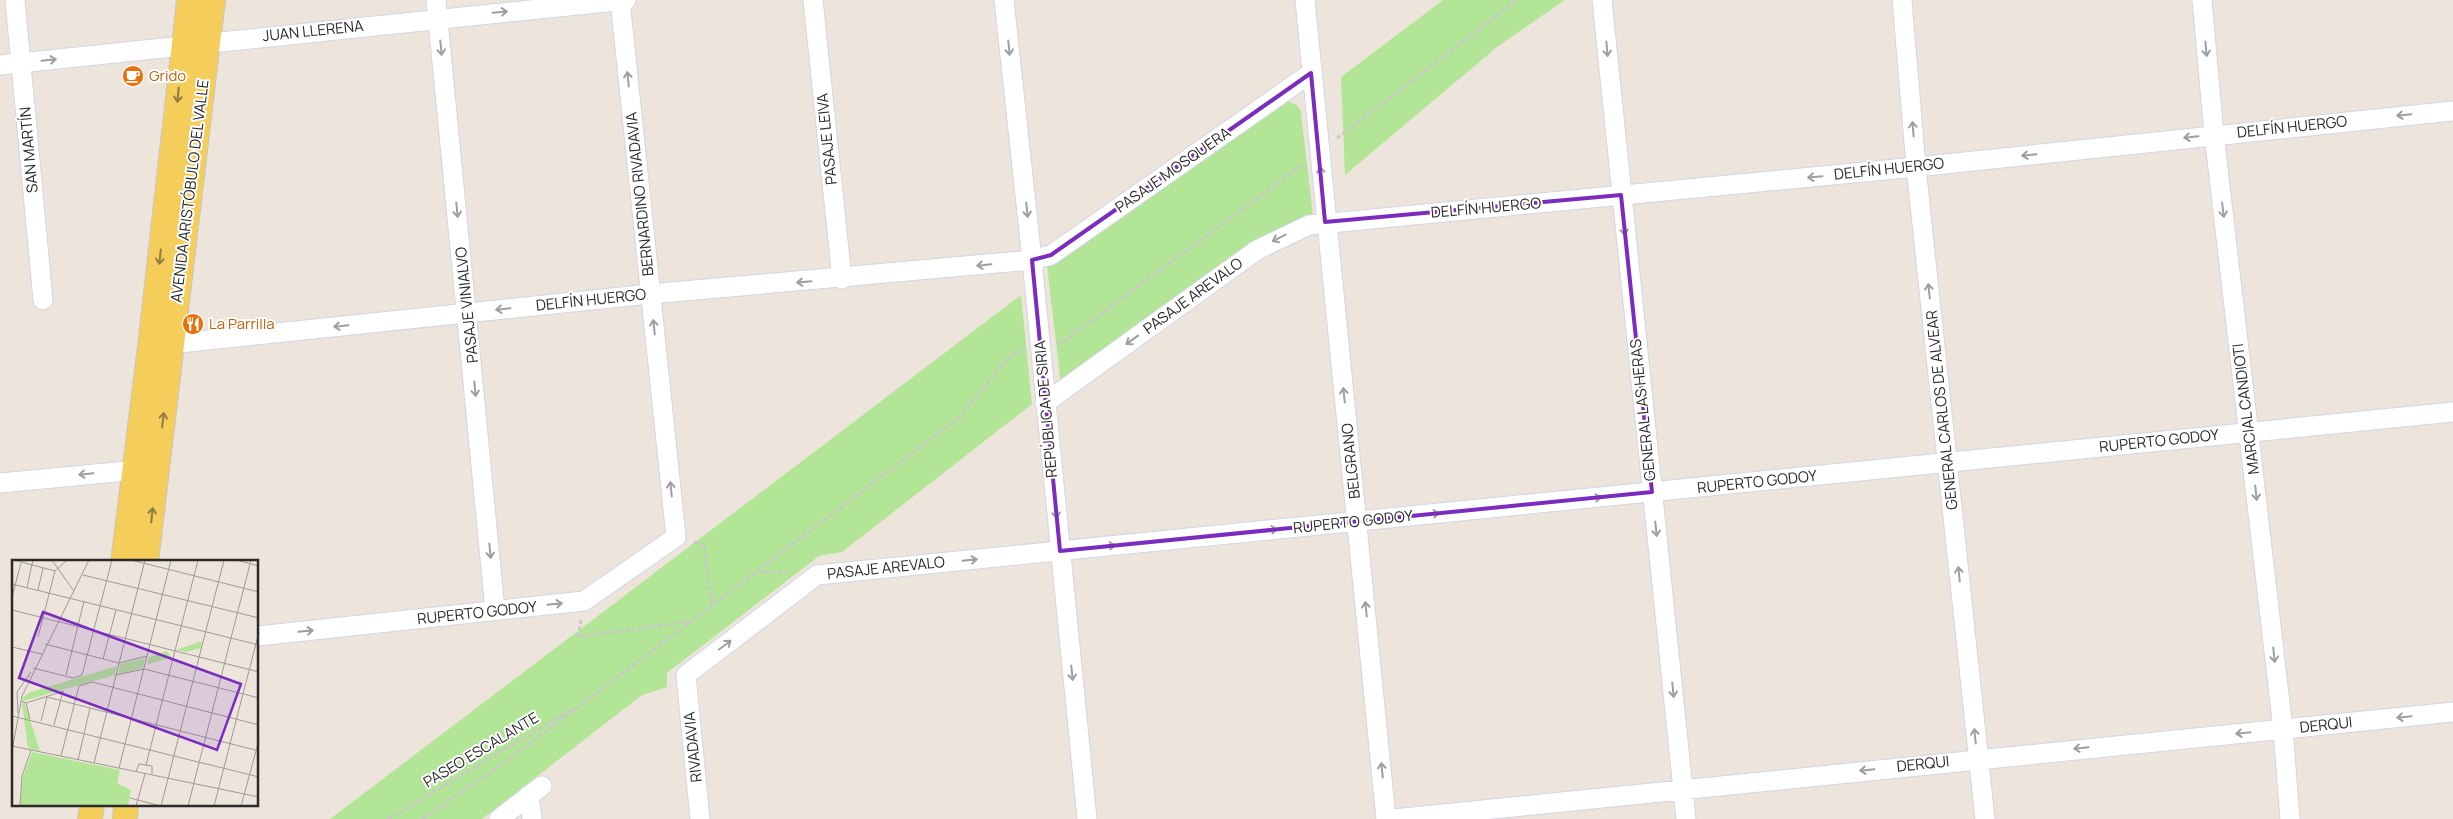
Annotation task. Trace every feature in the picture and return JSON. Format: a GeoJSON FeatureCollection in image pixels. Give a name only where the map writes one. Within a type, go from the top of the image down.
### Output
{"type":"FeatureCollection","features":[{"type":"Feature","properties":{"kind":"main road","name":"AVENIDA ARISTÓBULO DEL VALLE"},"geometry":{"type":"LineString","coordinates":[[161,345],[183,46],[189,0]]}},
{"type":"Feature","properties":{"kind":"main road","name":"AVENIDA ARISTÓBULO DEL VALLE"},"geometry":{"type":"LineString","coordinates":[[146,560],[146,469],[161,345],[213,0]]}},
{"type":"Feature","properties":{"kind":"main road","name":"AVENIDA ARISTÓBULO DEL VALLE"},"geometry":{"type":"LineString","coordinates":[[123,560],[146,469]]}},
{"type":"Feature","properties":{"kind":"main road"},"geometry":{"type":"LineString","coordinates":[[90,819],[92,806]]}},
{"type":"Feature","properties":{"kind":"main road"},"geometry":{"type":"LineString","coordinates":[[125,819],[126,806]]}},
{"type":"Feature","properties":{"kind":"street","name":"SAN MARTÍN"},"geometry":{"type":"LineString","coordinates":[[15,0],[43,300]]}},
{"type":"Feature","properties":{"kind":"street","name":"BERNARDINO RIVADAVIA"},"geometry":{"type":"LineString","coordinates":[[620,0],[676,537]]}},
{"type":"Feature","properties":{"kind":"street","name":"JUAN LLERENA"},"geometry":{"type":"LineString","coordinates":[[0,65],[208,43],[437,9],[626,0]]}},
{"type":"Feature","properties":{"kind":"street","name":"PASAJE LEIVA"},"geometry":{"type":"LineString","coordinates":[[813,0],[842,279]]}},
{"type":"Feature","properties":{"kind":"street","name":"REPÚBLICA DE SIRIA"},"geometry":{"type":"LineString","coordinates":[[1004,0],[1032,260],[1087,819]]}},
{"type":"Feature","properties":{"kind":"street","name":"BELGRANO"},"geometry":{"type":"LineString","coordinates":[[1304,0],[1386,819]]}},
{"type":"Feature","properties":{"kind":"street","name":"GENERAL LAS HERAS"},"geometry":{"type":"LineString","coordinates":[[1602,0],[1686,819]]}},
{"type":"Feature","properties":{"kind":"street","name":"GENERAL CARLOS DE ALVEAR"},"geometry":{"type":"LineString","coordinates":[[1902,0],[1916,167],[1985,819]]}},
{"type":"Feature","properties":{"kind":"street","name":"MARCIAL CANDIOTI"},"geometry":{"type":"LineString","coordinates":[[2202,0],[2214,134],[2283,729],[2290,819]]}},
{"type":"Feature","properties":{"kind":"street","name":"PASAJE VINIALVO"},"geometry":{"type":"LineString","coordinates":[[437,9],[468,313],[495,610]]}},
{"type":"Feature","properties":{"kind":"street","name":"PASAJE MOSQUERA"},"geometry":{"type":"LineString","coordinates":[[1032,260],[1051,255],[1311,73]]}},
{"type":"Feature","properties":{"kind":"street","name":"DELFÍN HUERGO"},"geometry":{"type":"LineString","coordinates":[[1325,222],[1916,167],[2453,110]]}},
{"type":"Feature","properties":{"kind":"street","name":"PASAJE AREVALO"},"geometry":{"type":"LineString","coordinates":[[1045,403],[1257,250],[1293,232],[1325,222]]}},
{"type":"Feature","properties":{"kind":"street","name":"DELFÍN HUERGO"},"geometry":{"type":"LineString","coordinates":[[161,345],[650,294],[842,279],[1032,260]]}},
{"type":"Feature","properties":{"kind":"street","name":"RUPERTO GODOY"},"geometry":{"type":"LineString","coordinates":[[1060,551],[1948,464],[2249,431],[2453,412]]}},
{"type":"Feature","properties":{"kind":"street"},"geometry":{"type":"LineString","coordinates":[[0,483],[146,469]]}},
{"type":"Feature","properties":{"kind":"street","name":"RUPERTO GODOY"},"geometry":{"type":"LineString","coordinates":[[259,636],[584,601],[676,537]]}},
{"type":"Feature","properties":{"kind":"street","name":"PASAJE AREVALO"},"geometry":{"type":"LineString","coordinates":[[686,675],[817,575],[1060,551]]}},
{"type":"Feature","properties":{"kind":"street","name":"RIVADAVIA"},"geometry":{"type":"LineString","coordinates":[[686,675],[700,819]]}},
{"type":"Feature","properties":{"kind":"street","name":"DERQUI"},"geometry":{"type":"LineString","coordinates":[[1394,819],[1978,758],[2453,712]]}},
{"type":"Feature","properties":{"kind":"street"},"geometry":{"type":"LineString","coordinates":[[498,819],[536,790],[532,819]]}},
{"type":"Feature","properties":{"kind":"path"},"geometry":{"type":"LineString","coordinates":[[422,819],[511,758],[961,416],[1008,359],[1021,348],[1063,342],[1517,0]]}},
{"type":"Feature","properties":{"kind":"path"},"geometry":{"type":"LineString","coordinates":[[676,537],[704,545],[712,606]]}},
{"type":"Feature","properties":{"kind":"path"},"geometry":{"type":"LineString","coordinates":[[584,601],[578,636],[692,621]]}},
{"type":"Feature","properties":{"kind":"path","name":"PASEO ESCALANTE"},"geometry":{"type":"LineString","coordinates":[[388,819],[587,701]]}},
{"type":"Feature","properties":{"kind":"highlighted area"},"geometry":{"type":"Polygon","coordinates":[[[1311,73],[1325,222],[1621,195],[1652,492],[1060,551],[1032,260],[1051,255],[1311,73]]]}},
{"type":"Feature","properties":{"kind":"green space"},"geometry":{"type":"Polygon","coordinates":[[[1443,0],[1565,0],[1497,47],[1345,175],[1341,77],[1443,0]]]}},
{"type":"Feature","properties":{"kind":"green space"},"geometry":{"type":"Polygon","coordinates":[[[1287,100],[1298,106],[1301,112],[1313,216],[1283,226],[1252,244],[1061,385],[1047,266],[1287,100]]]}},
{"type":"Feature","properties":{"kind":"green space"},"geometry":{"type":"Polygon","coordinates":[[[1021,295],[1032,404],[842,552],[819,556],[667,673],[667,687],[642,695],[482,819],[330,819],[1021,295]]]}},
{"type":"Feature","properties":{"kind":"place","name":"Grido"},"geometry":{"type":"Point","coordinates":[133,76]}},
{"type":"Feature","properties":{"kind":"place","name":"La Parrilla"},"geometry":{"type":"Point","coordinates":[193,324]}}]}
